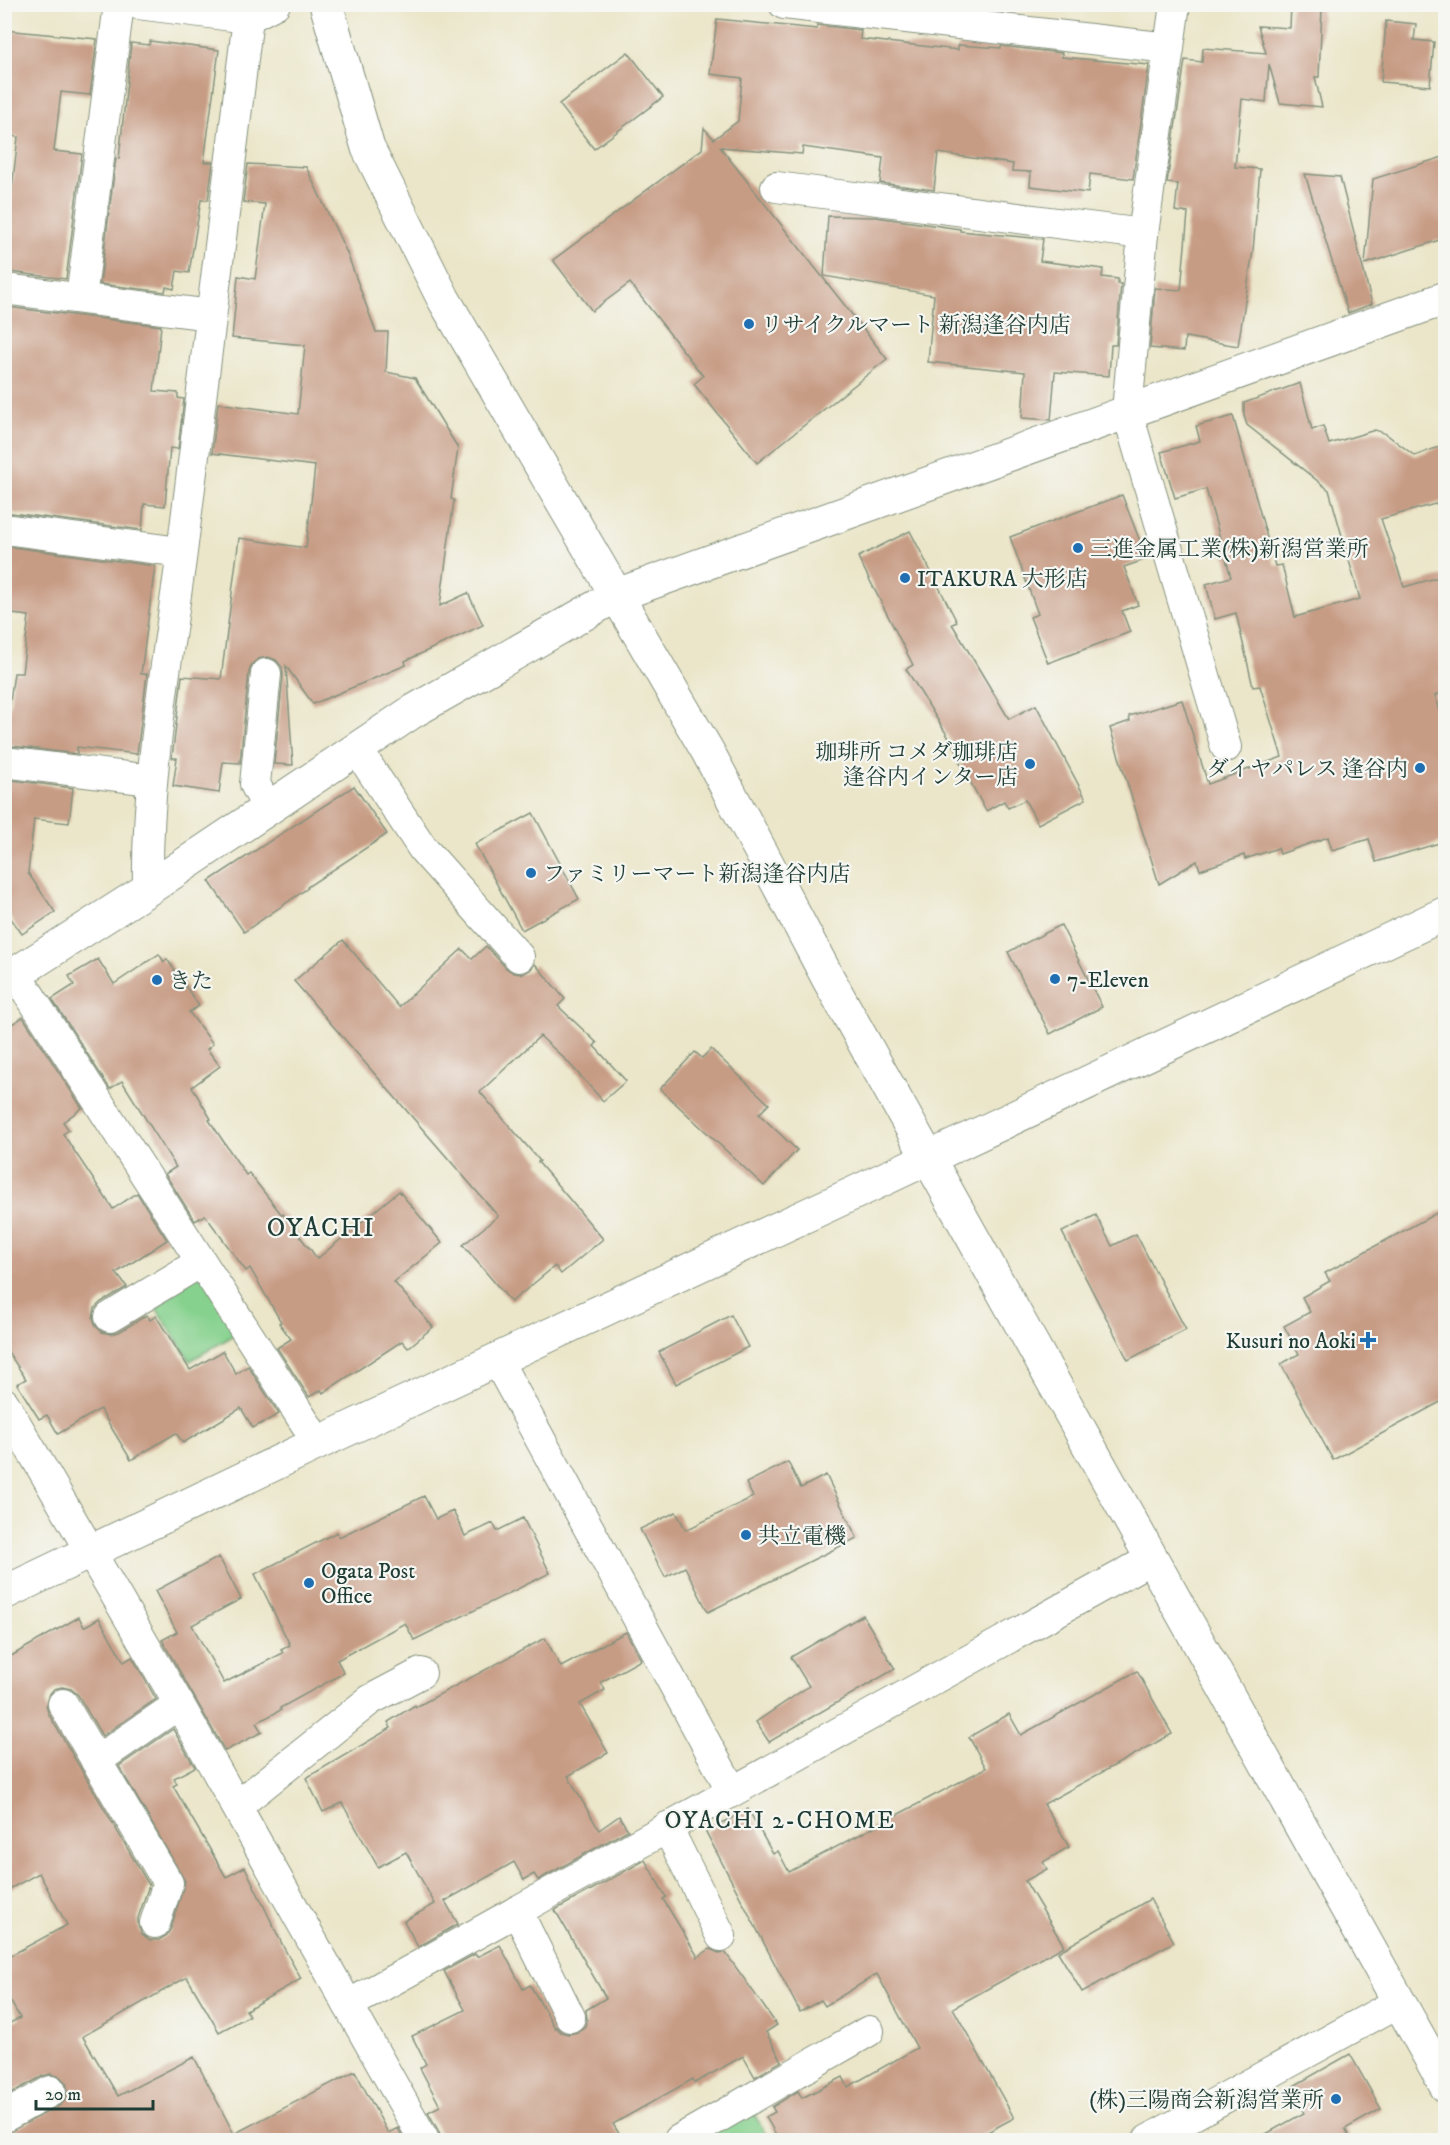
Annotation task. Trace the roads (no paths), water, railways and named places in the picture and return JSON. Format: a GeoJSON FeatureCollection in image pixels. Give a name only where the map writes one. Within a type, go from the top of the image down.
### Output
{"type":"FeatureCollection","features":[{"type":"Feature","properties":{"kind":"street"},"geometry":{"type":"LineString","coordinates":[[81,298],[119,4]]}},
{"type":"Feature","properties":{"kind":"street"},"geometry":{"type":"LineString","coordinates":[[138,4],[248,18],[276,4]]}},
{"type":"Feature","properties":{"kind":"street"},"geometry":{"type":"LineString","coordinates":[[326,4],[368,148],[443,298],[708,752],[829,980],[1446,2086]]}},
{"type":"Feature","properties":{"kind":"street"},"geometry":{"type":"LineString","coordinates":[[784,4],[1169,48]]}},
{"type":"Feature","properties":{"kind":"street"},"geometry":{"type":"LineString","coordinates":[[1175,4],[1143,234],[1127,411],[1226,747]]}},
{"type":"Feature","properties":{"kind":"street"},"geometry":{"type":"LineString","coordinates":[[148,890],[147,843],[151,780],[182,552],[248,18]]}},
{"type":"Feature","properties":{"kind":"street"},"geometry":{"type":"LineString","coordinates":[[776,187],[1143,234]]}},
{"type":"Feature","properties":{"kind":"street"},"geometry":{"type":"LineString","coordinates":[[4,288],[211,315]]}},
{"type":"Feature","properties":{"kind":"street"},"geometry":{"type":"LineString","coordinates":[[318,1443],[201,1262],[10,978],[148,890],[412,712],[617,595],[1446,298]]}},
{"type":"Feature","properties":{"kind":"street"},"geometry":{"type":"LineString","coordinates":[[4,529],[182,552]]}},
{"type":"Feature","properties":{"kind":"street"},"geometry":{"type":"LineString","coordinates":[[266,674],[255,784],[268,809]]}},
{"type":"Feature","properties":{"kind":"street"},"geometry":{"type":"LineString","coordinates":[[357,748],[423,849],[519,957]]}},
{"type":"Feature","properties":{"kind":"street"},"geometry":{"type":"LineString","coordinates":[[4,762],[151,780]]}},
{"type":"Feature","properties":{"kind":"street"},"geometry":{"type":"LineString","coordinates":[[4,1593],[1446,913]]}},
{"type":"Feature","properties":{"kind":"street"},"geometry":{"type":"LineString","coordinates":[[110,1317],[201,1262]]}},
{"type":"Feature","properties":{"kind":"street"},"geometry":{"type":"LineString","coordinates":[[497,1360],[732,1791]]}},
{"type":"Feature","properties":{"kind":"street"},"geometry":{"type":"LineString","coordinates":[[4,1403],[179,1704],[424,2140]]}},
{"type":"Feature","properties":{"kind":"street"},"geometry":{"type":"LineString","coordinates":[[348,2005],[1151,1559]]}},
{"type":"Feature","properties":{"kind":"street"},"geometry":{"type":"LineString","coordinates":[[237,1806],[370,1700],[421,1673]]}},
{"type":"Feature","properties":{"kind":"street"},"geometry":{"type":"LineString","coordinates":[[63,1704],[168,1883],[155,1923]]}},
{"type":"Feature","properties":{"kind":"street"},"geometry":{"type":"LineString","coordinates":[[96,1761],[179,1704]]}},
{"type":"Feature","properties":{"kind":"street"},"geometry":{"type":"LineString","coordinates":[[667,1827],[721,1936]]}},
{"type":"Feature","properties":{"kind":"street"},"geometry":{"type":"LineString","coordinates":[[518,1911],[570,2018]]}},
{"type":"Feature","properties":{"kind":"street"},"geometry":{"type":"LineString","coordinates":[[1148,2140],[1399,2002]]}},
{"type":"Feature","properties":{"kind":"street"},"geometry":{"type":"LineString","coordinates":[[679,2140],[869,2031]]}},
{"type":"Feature","properties":{"kind":"street"},"geometry":{"type":"LineString","coordinates":[[4,2117],[51,2091]]}},
{"type":"Feature","properties":{"kind":"place","name":"リサイクルマート 新潟逢谷内店"},"geometry":{"type":"Point","coordinates":[749,324]}},
{"type":"Feature","properties":{"kind":"place","name":"三進金属工業(株)新潟営業所"},"geometry":{"type":"Point","coordinates":[1078,548]}},
{"type":"Feature","properties":{"kind":"place","name":"ITAKURA 大形店"},"geometry":{"type":"Point","coordinates":[905,578]}},
{"type":"Feature","properties":{"kind":"place","name":"珈琲所 コメダ珈琲店 逢谷内インター店"},"geometry":{"type":"Point","coordinates":[1030,764]}},
{"type":"Feature","properties":{"kind":"place","name":"ダイヤパレス 逢谷内"},"geometry":{"type":"Point","coordinates":[1420,768]}},
{"type":"Feature","properties":{"kind":"place","name":"ファミリーマート新潟逢谷内店"},"geometry":{"type":"Point","coordinates":[531,873]}},
{"type":"Feature","properties":{"kind":"place","name":"7-Eleven"},"geometry":{"type":"Point","coordinates":[1055,979]}},
{"type":"Feature","properties":{"kind":"place","name":"きた"},"geometry":{"type":"Point","coordinates":[157,980]}},
{"type":"Feature","properties":{"kind":"place","name":"Kusuri no Aoki"},"geometry":{"type":"Point","coordinates":[1368,1340]}},
{"type":"Feature","properties":{"kind":"place","name":"共立電機"},"geometry":{"type":"Point","coordinates":[746,1535]}},
{"type":"Feature","properties":{"kind":"place","name":"Ogata Post Office"},"geometry":{"type":"Point","coordinates":[309,1583]}},
{"type":"Feature","properties":{"kind":"place","name":"(株)三陽商会新潟営業所"},"geometry":{"type":"Point","coordinates":[1336,2099]}},
{"type":"Feature","properties":{"kind":"district","name":"OYACHI"},"geometry":{"type":"Point","coordinates":[321,1227]}},
{"type":"Feature","properties":{"kind":"district","name":"OYACHI 2-CHOME"},"geometry":{"type":"Point","coordinates":[780,1820]}}]}
